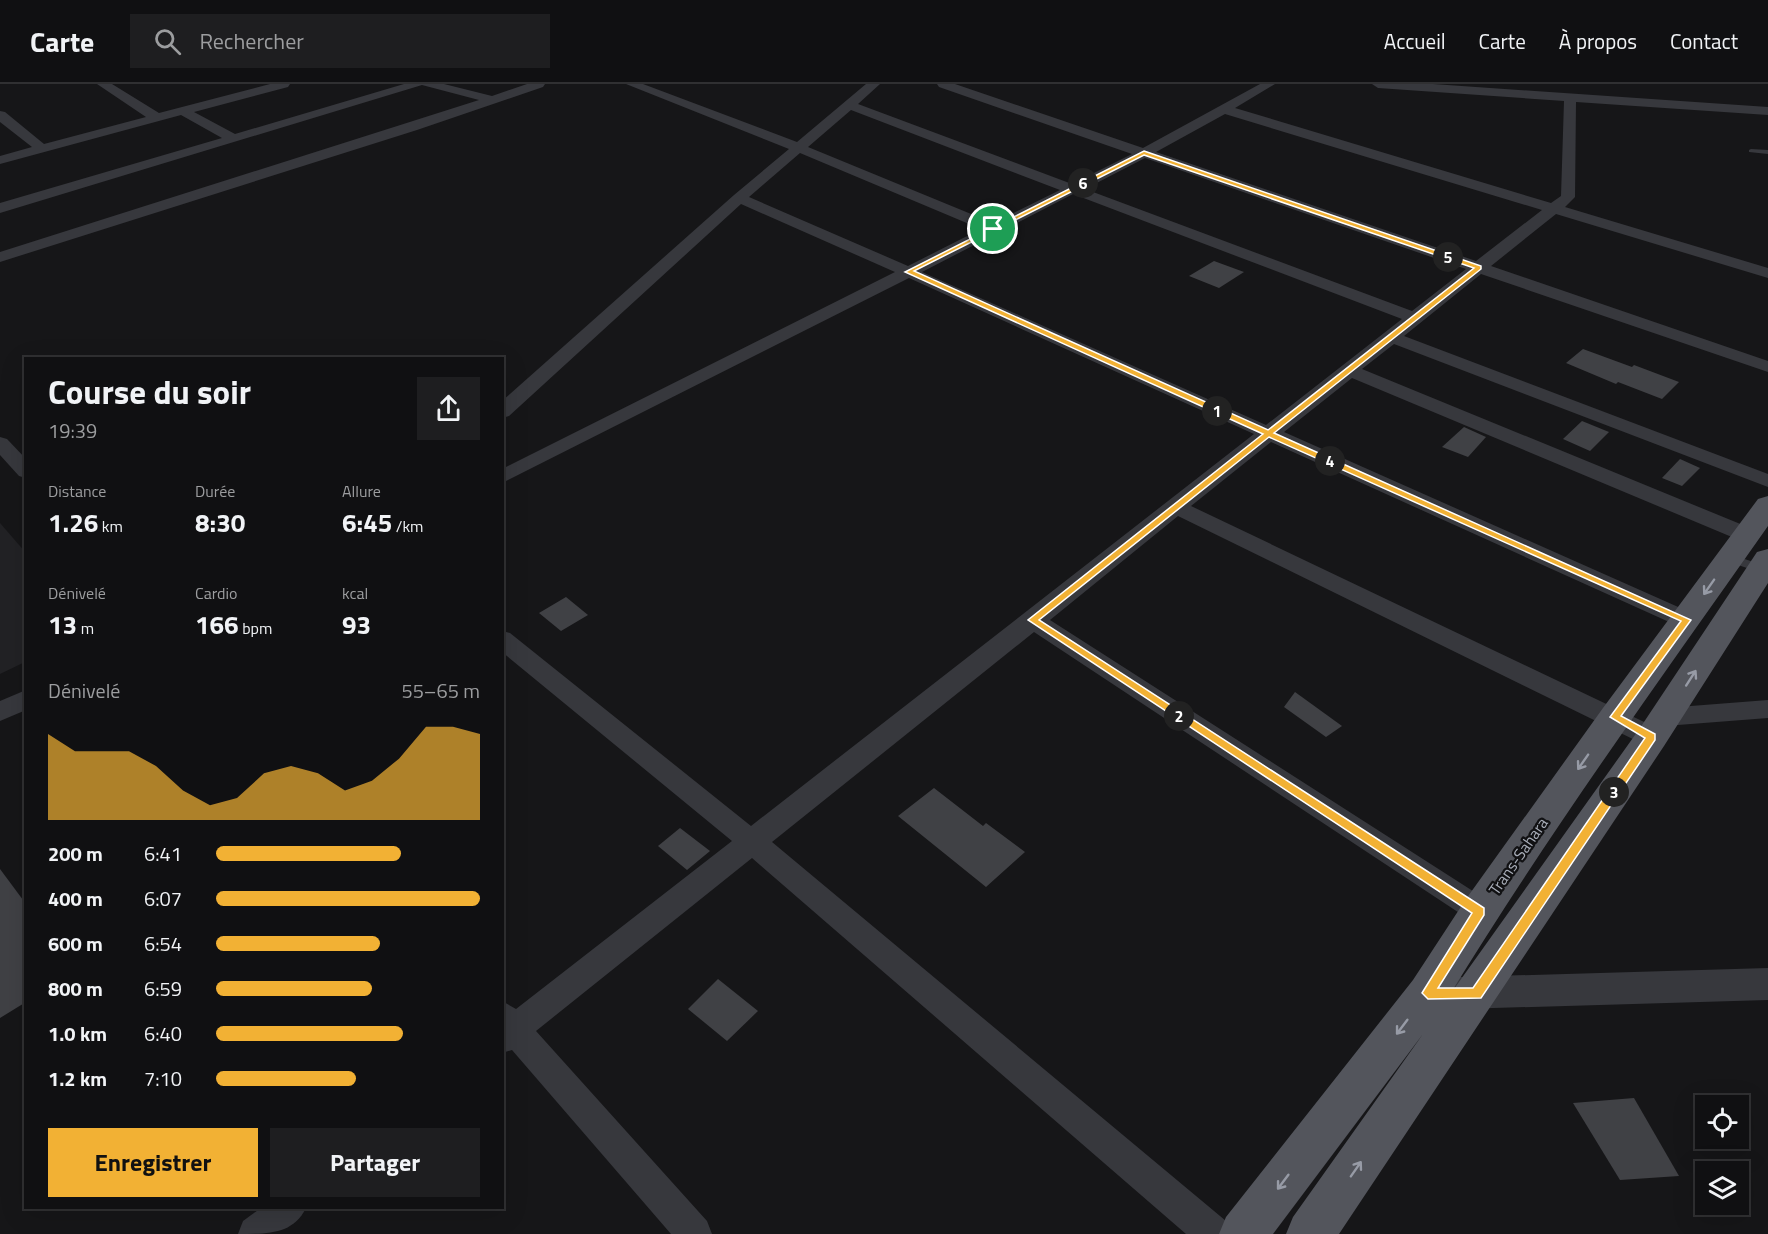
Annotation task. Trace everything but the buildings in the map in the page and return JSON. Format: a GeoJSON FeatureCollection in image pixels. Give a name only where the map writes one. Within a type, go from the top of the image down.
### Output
{"type":"FeatureCollection","features":[{"type":"Feature","properties":{"kind":"main road","name":"Trans-Sahara"},"geometry":{"type":"LineString","coordinates":[[1243,1234],[1428,993],[1480,911],[1615,717],[1686,620],[1757,550]]}},
{"type":"Feature","properties":{"kind":"main road"},"geometry":{"type":"LineString","coordinates":[[1310,1234],[1477,994],[1658,727],[1757,550]]}},
{"type":"Feature","properties":{"kind":"street"},"geometry":{"type":"LineString","coordinates":[[103,84],[158,118]]}},
{"type":"Feature","properties":{"kind":"street"},"geometry":{"type":"LineString","coordinates":[[224,84],[240,95]]}},
{"type":"Feature","properties":{"kind":"street"},"geometry":{"type":"LineString","coordinates":[[0,160],[284,84]]}},
{"type":"Feature","properties":{"kind":"street"},"geometry":{"type":"LineString","coordinates":[[0,208],[417,84]]}},
{"type":"Feature","properties":{"kind":"street"},"geometry":{"type":"LineString","coordinates":[[428,84],[490,99]]}},
{"type":"Feature","properties":{"kind":"street"},"geometry":{"type":"LineString","coordinates":[[0,257],[412,127],[538,84]]}},
{"type":"Feature","properties":{"kind":"street"},"geometry":{"type":"LineString","coordinates":[[632,84],[799,148],[993,229]]}},
{"type":"Feature","properties":{"kind":"street"},"geometry":{"type":"LineString","coordinates":[[504,410],[738,198],[874,84]]}},
{"type":"Feature","properties":{"kind":"street"},"geometry":{"type":"LineString","coordinates":[[943,84],[1768,367]]}},
{"type":"Feature","properties":{"kind":"street"},"geometry":{"type":"LineString","coordinates":[[504,476],[1144,153],[1269,84]]}},
{"type":"Feature","properties":{"kind":"street"},"geometry":{"type":"LineString","coordinates":[[1378,84],[1768,111]]}},
{"type":"Feature","properties":{"kind":"street"},"geometry":{"type":"LineString","coordinates":[[694,1234],[507,1028],[752,842],[1568,197],[1570,98]]}},
{"type":"Feature","properties":{"kind":"street"},"geometry":{"type":"LineString","coordinates":[[849,105],[1415,318]]}},
{"type":"Feature","properties":{"kind":"street"},"geometry":{"type":"LineString","coordinates":[[1224,109],[1768,273]]}},
{"type":"Feature","properties":{"kind":"street"},"geometry":{"type":"LineString","coordinates":[[183,111],[234,139]]}},
{"type":"Feature","properties":{"kind":"street"},"geometry":{"type":"LineString","coordinates":[[0,115],[41,148]]}},
{"type":"Feature","properties":{"kind":"street"},"geometry":{"type":"LineString","coordinates":[[738,198],[909,272],[1686,620]]}},
{"type":"Feature","properties":{"kind":"street"},"geometry":{"type":"LineString","coordinates":[[1392,337],[1768,482]]}},
{"type":"Feature","properties":{"kind":"street"},"geometry":{"type":"LineString","coordinates":[[1349,370],[1757,550]]}},
{"type":"Feature","properties":{"kind":"street"},"geometry":{"type":"LineString","coordinates":[[0,443],[24,470]]}},
{"type":"Feature","properties":{"kind":"street"},"geometry":{"type":"LineString","coordinates":[[1176,507],[1615,717],[1658,727],[1768,709]]}},
{"type":"Feature","properties":{"kind":"street"},"geometry":{"type":"LineString","coordinates":[[1033,620],[1480,911]]}},
{"type":"Feature","properties":{"kind":"street"},"geometry":{"type":"LineString","coordinates":[[504,641],[752,842],[1213,1234]]}},
{"type":"Feature","properties":{"kind":"street"},"geometry":{"type":"LineString","coordinates":[[0,712],[24,700]]}},
{"type":"Feature","properties":{"kind":"street"},"geometry":{"type":"LineString","coordinates":[[1428,993],[1477,994],[1768,984]]}},
{"type":"Feature","properties":{"kind":"street"},"geometry":{"type":"LineString","coordinates":[[256,1234],[288,1209]]}},
{"type":"Feature","properties":{"kind":"lane"},"geometry":{"type":"LineString","coordinates":[[1751,151],[1768,152]]}},
{"type":"Feature","properties":{"kind":"shaded area"},"geometry":{"type":"Polygon","coordinates":[[[0,523],[24,551],[24,662],[0,674],[0,523]]]}},
{"type":"Feature","properties":{"kind":"route"},"geometry":{"type":"LineString","coordinates":[[993,229],[909,272],[1269,434],[1033,620],[1480,911],[1428,993],[1477,994],[1652,737],[1615,717],[1686,620],[1269,434],[1479,268],[1144,153],[993,229]]}}]}
